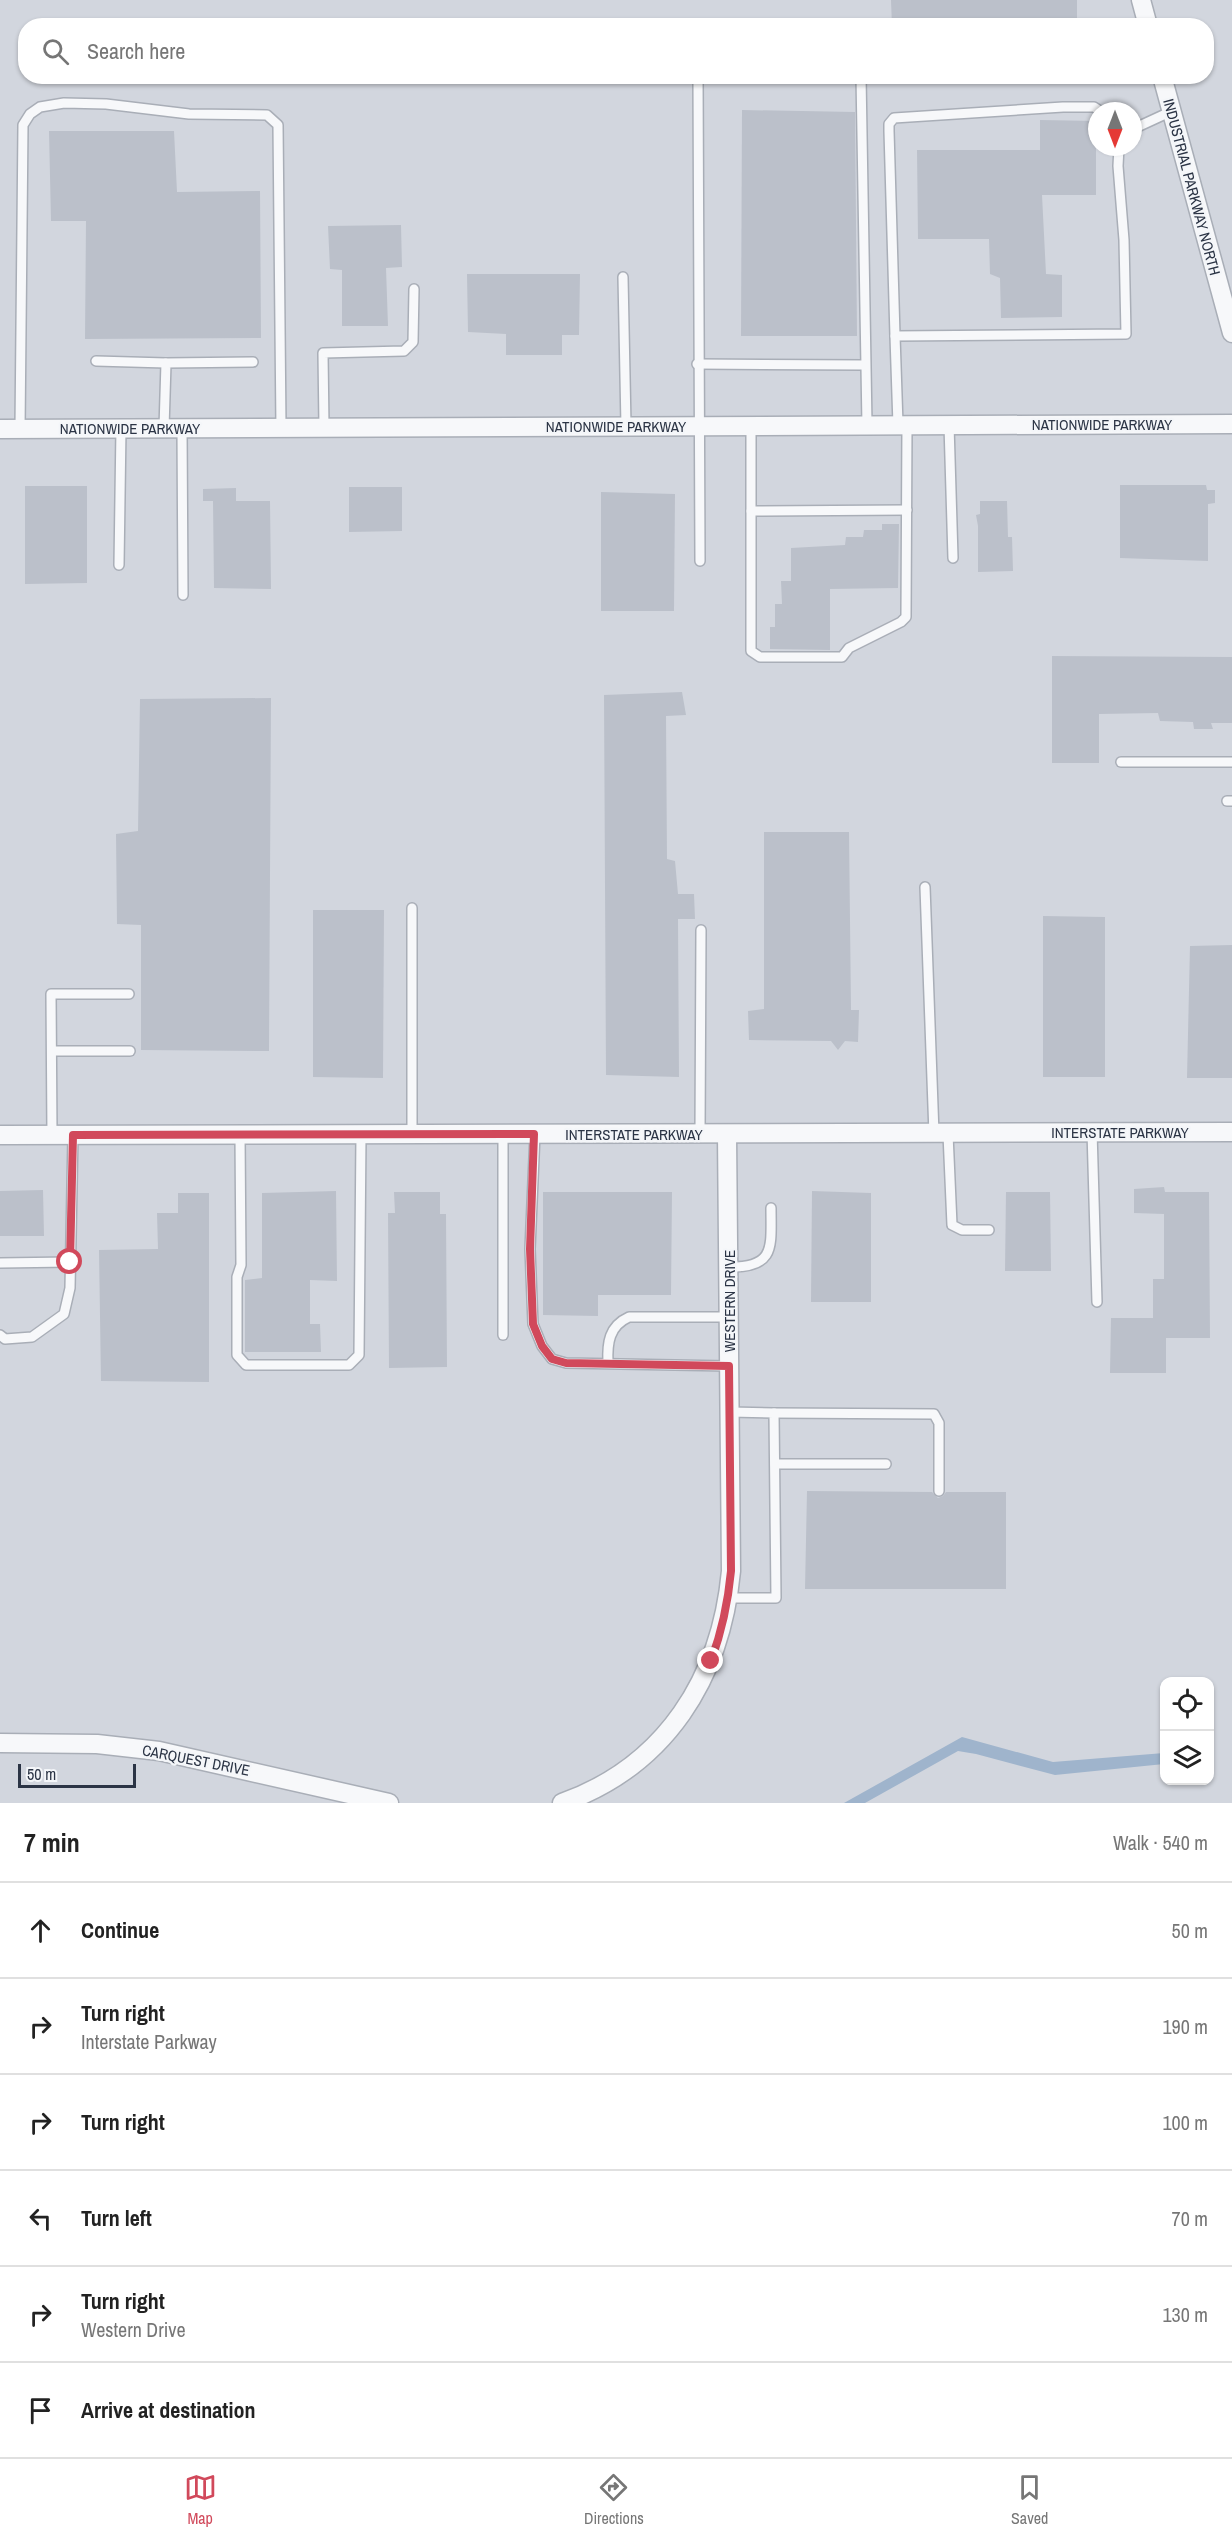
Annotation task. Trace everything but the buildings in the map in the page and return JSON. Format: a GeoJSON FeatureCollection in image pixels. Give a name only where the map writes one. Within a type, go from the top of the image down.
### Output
{"type":"FeatureCollection","features":[{"type":"Feature","properties":{"kind":"street"},"geometry":{"type":"LineString","coordinates":[[1141,0],[1146,18]]}},
{"type":"Feature","properties":{"kind":"street","name":"INDUSTRIAL PARKWAY NORTH"},"geometry":{"type":"LineString","coordinates":[[1164,84],[1232,333]]}},
{"type":"Feature","properties":{"kind":"street","name":"NATIONWIDE PARKWAY"},"geometry":{"type":"LineString","coordinates":[[0,429],[1232,424]]}},
{"type":"Feature","properties":{"kind":"street","name":"INTERSTATE PARKWAY"},"geometry":{"type":"LineString","coordinates":[[0,1135],[1232,1132]]}},
{"type":"Feature","properties":{"kind":"street","name":"WESTERN DRIVE"},"geometry":{"type":"LineString","coordinates":[[562,1803],[604,1784],[635,1763],[675,1722],[695,1693],[711,1661],[721,1632],[731,1571],[727,1134]]}},
{"type":"Feature","properties":{"kind":"street","name":"CARQUEST DRIVE"},"geometry":{"type":"LineString","coordinates":[[0,1743],[97,1744],[159,1751],[388,1803]]}},
{"type":"Feature","properties":{"kind":"lane"},"geometry":{"type":"LineString","coordinates":[[698,84],[697,364],[700,426],[700,561]]}},
{"type":"Feature","properties":{"kind":"lane"},"geometry":{"type":"LineString","coordinates":[[861,84],[864,365],[867,425]]}},
{"type":"Feature","properties":{"kind":"lane"},"geometry":{"type":"LineString","coordinates":[[20,429],[23,125],[30,114],[40,107],[64,103],[106,104],[189,114],[267,115],[278,124],[281,428]]}},
{"type":"Feature","properties":{"kind":"lane"},"geometry":{"type":"LineString","coordinates":[[751,426],[751,651],[760,657],[842,657],[849,648],[901,622],[906,617],[907,510],[896,336],[890,124],[894,118],[1088,107]]}},
{"type":"Feature","properties":{"kind":"lane"},"geometry":{"type":"LineString","coordinates":[[1142,125],[1172,111]]}},
{"type":"Feature","properties":{"kind":"lane"},"geometry":{"type":"LineString","coordinates":[[896,336],[1126,334],[1124,240],[1119,156]]}},
{"type":"Feature","properties":{"kind":"lane"},"geometry":{"type":"LineString","coordinates":[[622,277],[626,426]]}},
{"type":"Feature","properties":{"kind":"lane"},"geometry":{"type":"LineString","coordinates":[[324,427],[323,353],[404,351],[413,342],[414,289]]}},
{"type":"Feature","properties":{"kind":"lane"},"geometry":{"type":"LineString","coordinates":[[96,361],[253,362]]}},
{"type":"Feature","properties":{"kind":"lane"},"geometry":{"type":"LineString","coordinates":[[166,363],[173,428],[183,595]]}},
{"type":"Feature","properties":{"kind":"lane"},"geometry":{"type":"LineString","coordinates":[[697,364],[864,365]]}},
{"type":"Feature","properties":{"kind":"lane"},"geometry":{"type":"LineString","coordinates":[[949,425],[953,558]]}},
{"type":"Feature","properties":{"kind":"lane"},"geometry":{"type":"LineString","coordinates":[[119,565],[121,428]]}},
{"type":"Feature","properties":{"kind":"lane"},"geometry":{"type":"LineString","coordinates":[[751,512],[907,510]]}},
{"type":"Feature","properties":{"kind":"lane"},"geometry":{"type":"LineString","coordinates":[[1121,762],[1232,762]]}},
{"type":"Feature","properties":{"kind":"lane"},"geometry":{"type":"LineString","coordinates":[[925,887],[941,1134],[952,1225],[962,1230],[989,1230]]}},
{"type":"Feature","properties":{"kind":"lane"},"geometry":{"type":"LineString","coordinates":[[412,908],[412,1135]]}},
{"type":"Feature","properties":{"kind":"lane"},"geometry":{"type":"LineString","coordinates":[[700,1134],[701,930]]}},
{"type":"Feature","properties":{"kind":"lane"},"geometry":{"type":"LineString","coordinates":[[52,1135],[51,994],[129,994]]}},
{"type":"Feature","properties":{"kind":"lane"},"geometry":{"type":"LineString","coordinates":[[52,1052],[130,1052]]}},
{"type":"Feature","properties":{"kind":"lane"},"geometry":{"type":"LineString","coordinates":[[1092,1131],[1097,1302]]}},
{"type":"Feature","properties":{"kind":"lane"},"geometry":{"type":"LineString","coordinates":[[503,1134],[503,1335]]}},
{"type":"Feature","properties":{"kind":"lane"},"geometry":{"type":"LineString","coordinates":[[534,1134],[530,1249],[533,1324],[542,1346],[552,1359],[566,1363],[729,1366]]}},
{"type":"Feature","properties":{"kind":"lane"},"geometry":{"type":"LineString","coordinates":[[0,1335],[5,1339],[32,1337],[64,1314],[70,1288],[73,1135]]}},
{"type":"Feature","properties":{"kind":"lane"},"geometry":{"type":"LineString","coordinates":[[240,1135],[242,1265],[237,1277],[237,1355],[246,1365],[349,1365],[359,1355],[361,1135]]}},
{"type":"Feature","properties":{"kind":"lane"},"geometry":{"type":"LineString","coordinates":[[728,1267],[747,1268],[764,1258],[771,1238],[771,1208]]}},
{"type":"Feature","properties":{"kind":"lane"},"geometry":{"type":"LineString","coordinates":[[0,1263],[70,1262]]}},
{"type":"Feature","properties":{"kind":"lane"},"geometry":{"type":"LineString","coordinates":[[608,1363],[607,1347],[611,1333],[618,1322],[629,1317],[729,1317]]}},
{"type":"Feature","properties":{"kind":"lane"},"geometry":{"type":"LineString","coordinates":[[729,1412],[934,1414],[939,1423],[939,1491]]}},
{"type":"Feature","properties":{"kind":"lane"},"geometry":{"type":"LineString","coordinates":[[728,1598],[776,1598],[774,1413]]}},
{"type":"Feature","properties":{"kind":"lane"},"geometry":{"type":"LineString","coordinates":[[775,1464],[886,1464]]}},
{"type":"Feature","properties":{"kind":"shaded area"},"geometry":{"type":"Polygon","coordinates":[[[0,0],[1232,0],[1232,1803],[0,1803],[0,0]]]}},
{"type":"Feature","properties":{"kind":"water"},"geometry":{"type":"Polygon","coordinates":[[[962,1737],[1053,1762],[1160,1753],[1160,1764],[1055,1775],[958,1751],[865,1803],[844,1803],[962,1737]]]}},
{"type":"Feature","properties":{"kind":"route"},"geometry":{"type":"LineString","coordinates":[[70,1262],[73,1135],[534,1134],[530,1249],[533,1324],[542,1346],[552,1359],[566,1363],[729,1366],[731,1571],[728,1602],[711,1661]]}}]}
